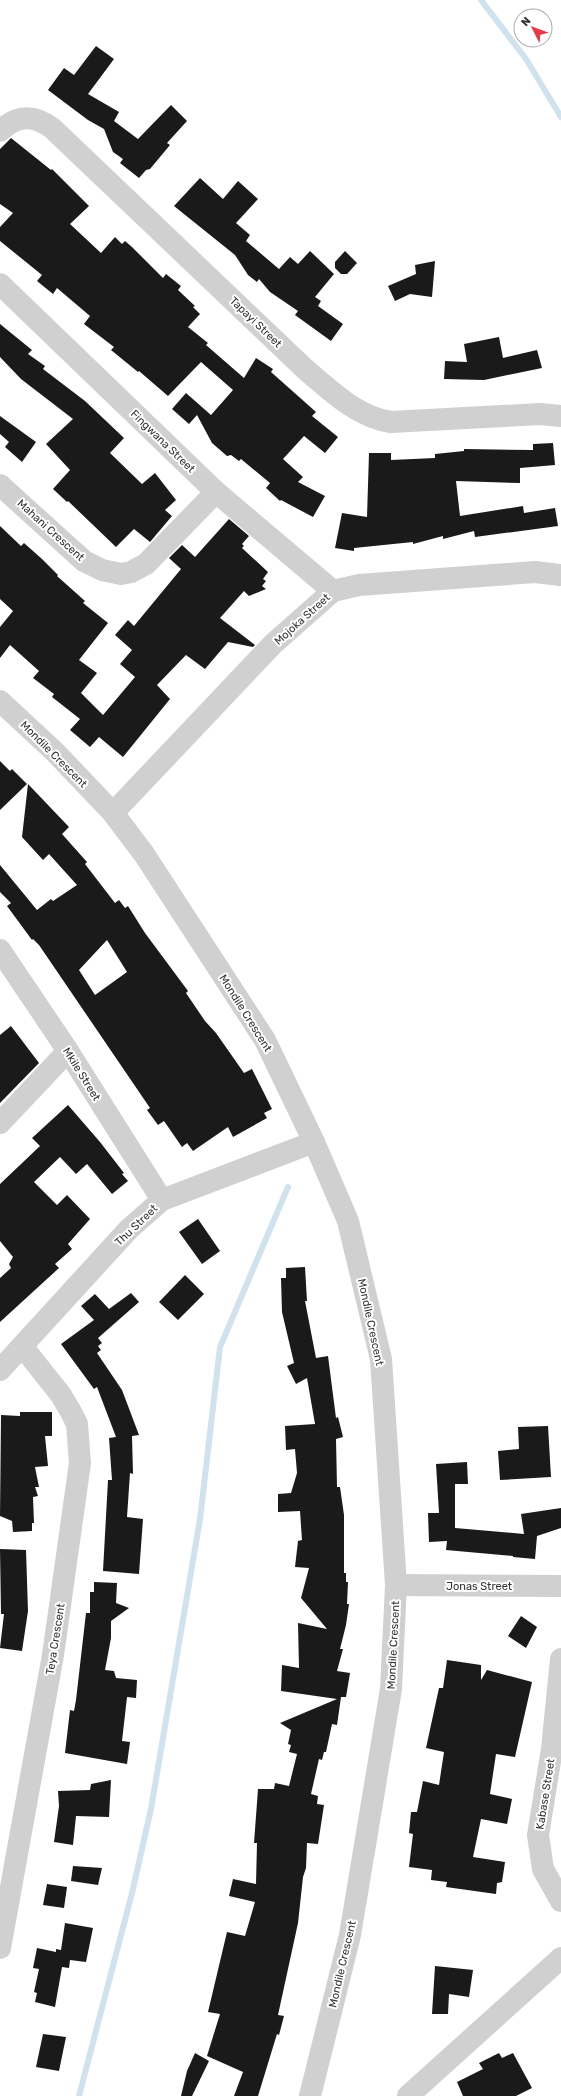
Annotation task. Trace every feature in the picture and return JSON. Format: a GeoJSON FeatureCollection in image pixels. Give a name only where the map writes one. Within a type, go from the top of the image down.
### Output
{"type":"FeatureCollection","features":[{"type":"Feature","properties":{"kind":"street","name":"Tapayi Street"},"geometry":{"type":"LineString","coordinates":[[0,131],[10,122],[20,118],[36,118],[52,128],[305,369],[338,397],[363,413],[378,420],[391,422],[540,414],[561,416]]}},
{"type":"Feature","properties":{"kind":"street","name":"Fingwana Street"},"geometry":{"type":"LineString","coordinates":[[0,284],[216,492],[333,591]]}},
{"type":"Feature","properties":{"kind":"street","name":"Mahani Crescent"},"geometry":{"type":"LineString","coordinates":[[0,485],[84,561],[102,570],[121,574],[131,572],[146,564],[216,492]]}},
{"type":"Feature","properties":{"kind":"street","name":"Mojoka Street"},"geometry":{"type":"LineString","coordinates":[[113,813],[273,644],[333,591],[359,586],[536,572],[561,575]]}},
{"type":"Feature","properties":{"kind":"street","name":"Mondile Crescent"},"geometry":{"type":"LineString","coordinates":[[0,701],[55,752],[113,813],[144,854],[266,1040],[314,1142],[348,1221],[380,1359],[396,1585],[391,1689],[357,1891],[340,1978],[310,2096]]}},
{"type":"Feature","properties":{"kind":"street","name":"Mkile Street"},"geometry":{"type":"LineString","coordinates":[[0,950],[68,1051],[162,1200]]}},
{"type":"Feature","properties":{"kind":"street"},"geometry":{"type":"LineString","coordinates":[[0,1123],[68,1051]]}},
{"type":"Feature","properties":{"kind":"street","name":"Thu Street"},"geometry":{"type":"LineString","coordinates":[[0,1370],[129,1229],[162,1200],[314,1142]]}},
{"type":"Feature","properties":{"kind":"street","name":"Teya Crescent"},"geometry":{"type":"LineString","coordinates":[[0,1948],[53,1655],[80,1463],[77,1424],[72,1412],[61,1395],[22,1346]]}},
{"type":"Feature","properties":{"kind":"street","name":"Jonas Street"},"geometry":{"type":"LineString","coordinates":[[396,1585],[561,1586]]}},
{"type":"Feature","properties":{"kind":"street","name":"Kabase Street"},"geometry":{"type":"LineString","coordinates":[[561,1659],[556,1749],[538,1835],[542,1869],[561,1901]]}},
{"type":"Feature","properties":{"kind":"street"},"geometry":{"type":"LineString","coordinates":[[408,2096],[561,1958]]}},
{"type":"Feature","properties":{"kind":"building"},"geometry":{"type":"Polygon","coordinates":[[[96,46],[114,59],[88,94],[119,112],[114,121],[138,139],[171,105],[187,121],[167,143],[170,145],[150,169],[146,170],[139,178],[120,163],[123,159],[113,152],[104,129],[88,120],[48,90],[64,68],[74,75],[96,46]]]}},
{"type":"Feature","properties":{"kind":"building"},"geometry":{"type":"Polygon","coordinates":[[[11,138],[51,170],[52,169],[89,206],[70,224],[101,253],[115,237],[122,244],[125,241],[163,278],[166,274],[181,286],[178,290],[195,306],[193,307],[200,314],[188,327],[208,343],[206,345],[244,378],[256,358],[273,369],[271,372],[316,412],[312,416],[338,437],[325,453],[304,436],[283,459],[303,477],[298,482],[325,496],[313,517],[281,500],[280,501],[266,488],[270,483],[241,459],[239,461],[231,455],[227,456],[212,443],[197,415],[189,424],[172,409],[186,393],[211,415],[233,390],[201,362],[168,396],[139,371],[138,372],[111,350],[114,347],[84,324],[90,316],[57,288],[53,294],[37,281],[42,275],[0,241],[0,227],[13,213],[0,204],[0,149],[11,138]]]}},
{"type":"Feature","properties":{"kind":"building"},"geometry":{"type":"Polygon","coordinates":[[[200,178],[223,199],[238,181],[258,199],[236,223],[250,235],[246,241],[279,269],[290,257],[298,264],[310,251],[334,274],[315,297],[321,301],[318,306],[343,324],[331,341],[295,315],[298,311],[270,292],[259,279],[257,282],[248,275],[235,255],[174,206],[200,178]]]}},
{"type":"Feature","properties":{"kind":"building"},"geometry":{"type":"Polygon","coordinates":[[[345,251],[357,263],[347,274],[341,274],[335,268],[335,262],[345,251]]]}},
{"type":"Feature","properties":{"kind":"building"},"geometry":{"type":"Polygon","coordinates":[[[435,261],[432,297],[410,294],[395,301],[388,286],[416,274],[415,265],[435,261]]]}},
{"type":"Feature","properties":{"kind":"building"},"geometry":{"type":"Polygon","coordinates":[[[0,324],[32,350],[28,354],[45,366],[43,369],[85,401],[124,438],[110,453],[142,484],[155,473],[176,500],[165,510],[172,516],[150,542],[134,529],[116,547],[68,501],[67,502],[53,489],[70,470],[46,444],[73,419],[21,379],[0,357],[0,324]]]}},
{"type":"Feature","properties":{"kind":"building"},"geometry":{"type":"Polygon","coordinates":[[[499,337],[503,358],[537,350],[542,368],[484,380],[444,379],[445,361],[467,362],[464,344],[499,337]]]}},
{"type":"Feature","properties":{"kind":"building"},"geometry":{"type":"Polygon","coordinates":[[[0,416],[36,442],[22,462],[5,447],[9,442],[0,434],[0,416]]]}},
{"type":"Feature","properties":{"kind":"building"},"geometry":{"type":"Polygon","coordinates":[[[553,443],[555,465],[520,468],[520,483],[456,481],[460,516],[523,506],[524,513],[555,508],[558,526],[475,537],[474,531],[443,539],[443,536],[413,544],[413,542],[354,548],[354,551],[335,548],[342,513],[367,517],[369,453],[391,453],[391,460],[435,458],[435,454],[464,451],[464,449],[533,450],[533,444],[553,443]]]}},
{"type":"Feature","properties":{"kind":"building"},"geometry":{"type":"Polygon","coordinates":[[[229,519],[249,536],[242,544],[244,546],[242,548],[268,572],[263,579],[266,581],[262,586],[266,589],[249,596],[244,591],[220,618],[255,645],[253,647],[228,642],[205,669],[186,655],[157,685],[170,699],[123,757],[99,737],[90,747],[70,730],[80,719],[52,697],[54,694],[33,678],[39,671],[10,645],[0,658],[0,627],[13,611],[0,599],[0,526],[21,546],[24,543],[42,559],[58,575],[57,576],[85,601],[83,603],[108,623],[79,660],[97,673],[81,693],[103,715],[135,677],[120,664],[132,650],[115,635],[128,620],[134,626],[181,569],[169,558],[182,545],[195,557],[229,519]]]}},
{"type":"Feature","properties":{"kind":"building"},"geometry":{"type":"Polygon","coordinates":[[[0,761],[10,771],[12,769],[27,784],[0,810],[0,761]]]}},
{"type":"Feature","properties":{"kind":"building"},"geometry":{"type":"Polygon","coordinates":[[[28,784],[69,827],[62,834],[87,862],[85,864],[115,903],[119,900],[125,908],[128,906],[145,933],[188,991],[186,993],[205,1021],[216,1033],[244,1073],[252,1069],[272,1109],[264,1113],[267,1118],[233,1137],[228,1127],[193,1151],[187,1143],[182,1147],[164,1121],[158,1125],[147,1110],[150,1108],[39,945],[33,939],[32,940],[7,906],[11,903],[0,892],[0,865],[37,910],[51,899],[53,901],[77,885],[49,854],[43,860],[22,837],[28,784]],[[107,940],[79,970],[95,995],[127,972],[107,940]]]}},
{"type":"Feature","properties":{"kind":"building"},"geometry":{"type":"Polygon","coordinates":[[[11,1026],[39,1063],[0,1103],[0,1035],[11,1026]]]}},
{"type":"Feature","properties":{"kind":"building"},"geometry":{"type":"Polygon","coordinates":[[[68,1105],[100,1142],[124,1173],[122,1174],[128,1181],[112,1194],[87,1164],[76,1174],[60,1157],[34,1182],[57,1205],[67,1195],[90,1219],[68,1244],[72,1249],[55,1264],[59,1268],[0,1322],[0,1278],[11,1268],[9,1264],[13,1257],[0,1241],[0,1184],[40,1146],[32,1138],[68,1105]]]}},
{"type":"Feature","properties":{"kind":"building"},"geometry":{"type":"Polygon","coordinates":[[[198,1219],[220,1251],[202,1264],[179,1232],[198,1219]]]}},
{"type":"Feature","properties":{"kind":"building"},"geometry":{"type":"Polygon","coordinates":[[[305,1267],[307,1301],[305,1301],[316,1358],[328,1356],[336,1418],[338,1417],[343,1437],[336,1439],[337,1487],[340,1487],[344,1515],[344,1573],[346,1573],[346,1582],[348,1582],[347,1604],[349,1604],[340,1649],[343,1649],[337,1671],[350,1673],[346,1697],[341,1697],[337,1725],[332,1724],[326,1752],[324,1752],[322,1760],[319,1759],[311,1794],[318,1796],[317,1804],[324,1805],[318,1844],[307,1843],[306,1868],[303,1877],[298,1923],[278,2015],[284,2016],[279,2035],[277,2034],[258,2096],[234,2096],[243,2072],[207,2056],[220,2014],[208,2012],[227,1932],[245,1936],[255,1902],[229,1896],[233,1879],[256,1884],[257,1843],[254,1843],[258,1789],[274,1789],[275,1783],[289,1786],[297,1754],[289,1752],[291,1745],[288,1744],[291,1730],[280,1723],[337,1699],[281,1691],[282,1665],[299,1668],[298,1623],[327,1629],[301,1598],[309,1568],[295,1567],[298,1541],[302,1540],[300,1511],[278,1512],[278,1494],[291,1493],[297,1473],[295,1449],[286,1450],[285,1426],[315,1424],[307,1378],[296,1384],[287,1366],[294,1363],[282,1312],[281,1278],[286,1278],[286,1268],[305,1267]]]}},
{"type":"Feature","properties":{"kind":"building"},"geometry":{"type":"Polygon","coordinates":[[[185,1275],[204,1294],[178,1320],[159,1302],[185,1275]]]}},
{"type":"Feature","properties":{"kind":"building"},"geometry":{"type":"Polygon","coordinates":[[[131,1293],[139,1302],[98,1338],[102,1343],[98,1346],[101,1350],[97,1353],[122,1390],[139,1435],[132,1436],[133,1474],[130,1473],[127,1517],[143,1519],[139,1574],[103,1571],[108,1480],[112,1480],[109,1438],[116,1437],[97,1387],[94,1389],[61,1344],[94,1320],[81,1306],[95,1294],[109,1309],[131,1293]]]}},
{"type":"Feature","properties":{"kind":"building"},"geometry":{"type":"Polygon","coordinates":[[[20,1412],[52,1412],[52,1436],[45,1436],[48,1466],[35,1467],[39,1487],[35,1487],[38,1496],[33,1497],[34,1523],[32,1523],[32,1531],[13,1532],[12,1521],[0,1516],[1,1415],[20,1416],[20,1412]]]}},
{"type":"Feature","properties":{"kind":"building"},"geometry":{"type":"Polygon","coordinates":[[[548,1426],[551,1477],[500,1480],[498,1451],[519,1449],[518,1427],[548,1426]]]}},
{"type":"Feature","properties":{"kind":"building"},"geometry":{"type":"Polygon","coordinates":[[[467,1462],[468,1484],[455,1484],[455,1528],[524,1534],[521,1514],[561,1508],[561,1528],[537,1536],[535,1559],[446,1550],[447,1541],[429,1542],[428,1513],[439,1513],[436,1464],[467,1462]]]}},
{"type":"Feature","properties":{"kind":"building"},"geometry":{"type":"Polygon","coordinates":[[[0,1549],[26,1550],[28,1611],[22,1651],[0,1648],[4,1614],[1,1614],[0,1549]]]}},
{"type":"Feature","properties":{"kind":"building"},"geometry":{"type":"Polygon","coordinates":[[[94,1582],[117,1583],[116,1603],[129,1608],[111,1621],[111,1638],[105,1670],[114,1671],[116,1678],[137,1680],[136,1698],[127,1697],[122,1741],[130,1742],[127,1764],[65,1753],[70,1710],[74,1711],[76,1700],[86,1613],[90,1613],[90,1592],[94,1592],[94,1582]]]}},
{"type":"Feature","properties":{"kind":"building"},"geometry":{"type":"Polygon","coordinates":[[[521,1616],[537,1627],[526,1648],[508,1636],[521,1616]]]}},
{"type":"Feature","properties":{"kind":"building"},"geometry":{"type":"Polygon","coordinates":[[[447,1660],[481,1665],[481,1680],[487,1670],[532,1682],[515,1757],[496,1754],[490,1794],[512,1799],[507,1824],[481,1819],[473,1857],[505,1862],[502,1882],[497,1883],[496,1894],[446,1887],[447,1882],[431,1880],[432,1870],[409,1867],[413,1834],[409,1833],[411,1812],[417,1812],[423,1781],[439,1785],[444,1752],[426,1748],[439,1688],[443,1688],[447,1660]]]}},
{"type":"Feature","properties":{"kind":"building"},"geometry":{"type":"Polygon","coordinates":[[[111,1780],[109,1817],[76,1816],[73,1845],[54,1842],[59,1806],[58,1791],[90,1790],[91,1784],[111,1780]]]}},
{"type":"Feature","properties":{"kind":"building"},"geometry":{"type":"Polygon","coordinates":[[[73,1866],[102,1868],[98,1885],[71,1881],[73,1866]]]}},
{"type":"Feature","properties":{"kind":"building"},"geometry":{"type":"Polygon","coordinates":[[[47,1884],[67,1887],[64,1908],[43,1905],[47,1884]]]}},
{"type":"Feature","properties":{"kind":"building"},"geometry":{"type":"Polygon","coordinates":[[[65,1923],[93,1928],[86,1962],[70,1960],[69,1968],[62,1967],[55,2007],[35,2002],[37,1993],[34,1992],[39,1969],[33,1968],[37,1948],[56,1952],[56,1949],[61,1950],[65,1923]]]}},
{"type":"Feature","properties":{"kind":"building"},"geometry":{"type":"Polygon","coordinates":[[[435,1966],[473,1970],[469,1997],[449,1994],[448,2014],[432,2014],[435,1966]]]}},
{"type":"Feature","properties":{"kind":"building"},"geometry":{"type":"Polygon","coordinates":[[[43,2034],[66,2037],[59,2071],[36,2067],[43,2034]]]}},
{"type":"Feature","properties":{"kind":"building"},"geometry":{"type":"Polygon","coordinates":[[[195,2053],[209,2061],[192,2096],[181,2096],[187,2071],[195,2053]]]}},
{"type":"Feature","properties":{"kind":"building"},"geometry":{"type":"Polygon","coordinates":[[[499,2053],[502,2058],[513,2053],[532,2088],[516,2096],[463,2096],[457,2082],[483,2069],[479,2063],[499,2053]]]}},
{"type":"Feature","properties":{"kind":"waterway"},"geometry":{"type":"LineString","coordinates":[[481,0],[526,59],[561,117]]}},
{"type":"Feature","properties":{"kind":"waterway"},"geometry":{"type":"LineString","coordinates":[[79,2096],[132,1893],[151,1809],[200,1519],[220,1347],[288,1187]]}}]}
